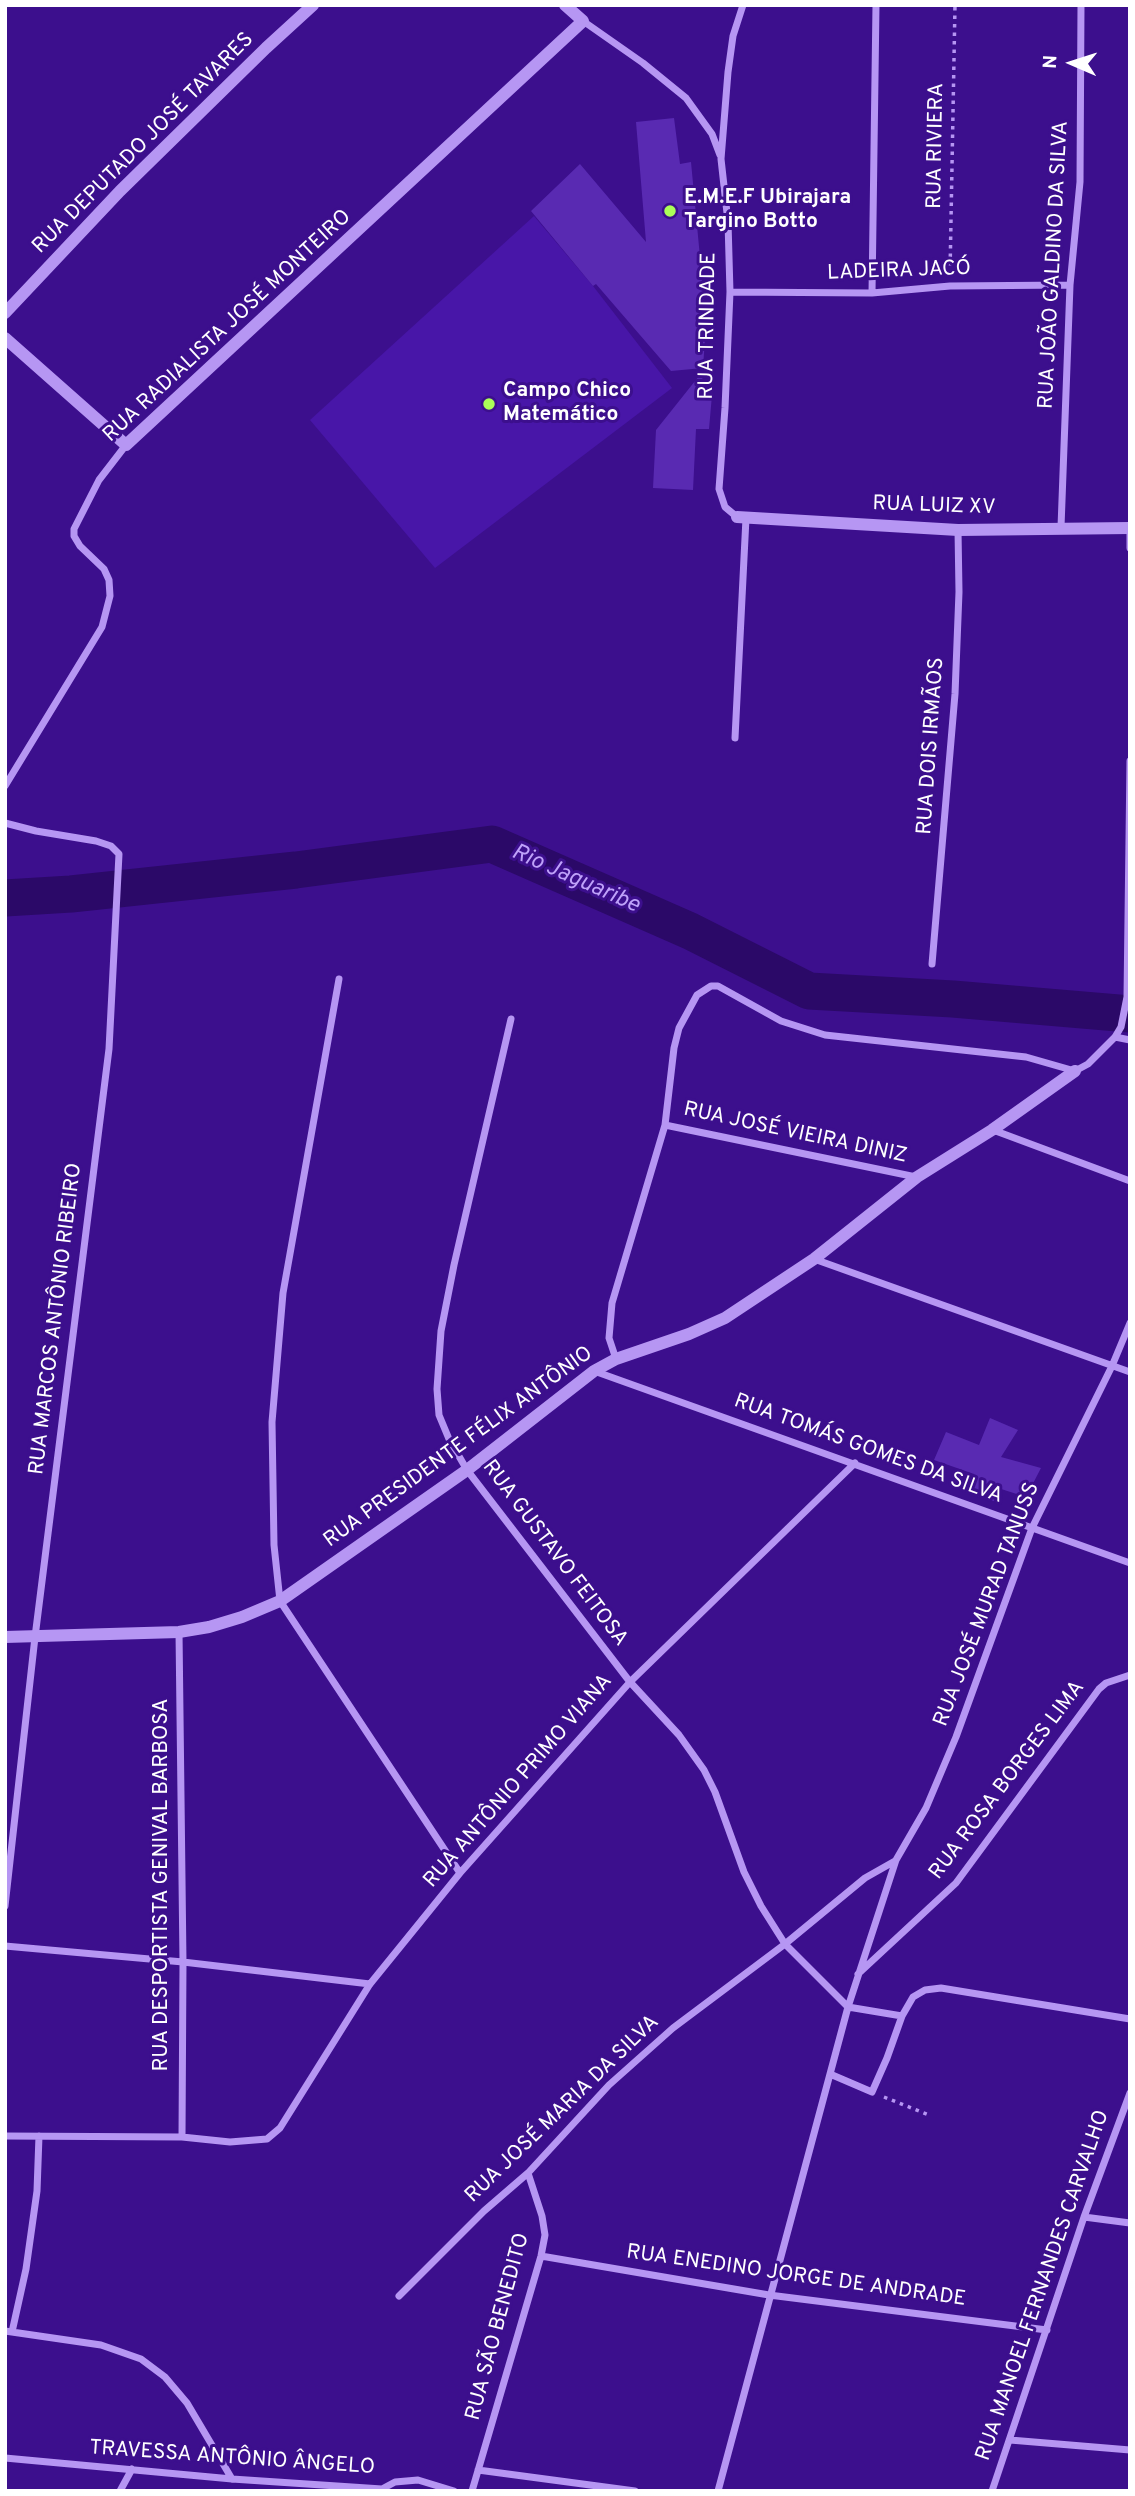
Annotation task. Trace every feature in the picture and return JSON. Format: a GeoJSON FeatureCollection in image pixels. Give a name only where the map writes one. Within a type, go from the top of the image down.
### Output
{"type":"FeatureCollection","features":[{"type":"Feature","properties":{"kind":"street","name":"RUA DEPUTADO JOSÉ TAVARES"},"geometry":{"type":"LineString","coordinates":[[5,313],[120,191],[313,5]]}},
{"type":"Feature","properties":{"kind":"street"},"geometry":{"type":"LineString","coordinates":[[565,5],[687,98],[712,134],[721,159]]}},
{"type":"Feature","properties":{"kind":"street","name":"RUA TRINDADE"},"geometry":{"type":"LineString","coordinates":[[741,517],[725,507],[719,489],[730,292],[728,222],[721,159],[730,60],[735,27],[743,5]]}},
{"type":"Feature","properties":{"kind":"street"},"geometry":{"type":"LineString","coordinates":[[872,293],[876,5]]}},
{"type":"Feature","properties":{"kind":"street","name":"RUA JOÃO GALDINO DA SILVA"},"geometry":{"type":"LineString","coordinates":[[1061,527],[1069,285],[1081,170],[1081,5]]}},
{"type":"Feature","properties":{"kind":"street","name":"RUA RADIALISTA JOSÉ MONTEIRO"},"geometry":{"type":"LineString","coordinates":[[5,786],[102,627],[110,596],[109,580],[104,569],[74,537],[74,529],[99,480],[126,445],[583,21]]}},
{"type":"Feature","properties":{"kind":"street","name":"LADEIRA JACÓ"},"geometry":{"type":"LineString","coordinates":[[730,292],[872,293],[950,286],[1069,285]]}},
{"type":"Feature","properties":{"kind":"street"},"geometry":{"type":"LineString","coordinates":[[5,338],[126,445]]}},
{"type":"Feature","properties":{"kind":"street"},"geometry":{"type":"LineString","coordinates":[[735,738],[741,517]]}},
{"type":"Feature","properties":{"kind":"street","name":"RUA LUIZ XV"},"geometry":{"type":"LineString","coordinates":[[741,517],[958,530],[1130,528]]}},
{"type":"Feature","properties":{"kind":"street"},"geometry":{"type":"LineString","coordinates":[[1130,528],[1130,548]]}},
{"type":"Feature","properties":{"kind":"street","name":"RUA DOIS IRMÃOS"},"geometry":{"type":"LineString","coordinates":[[932,964],[955,694],[959,592],[958,530]]}},
{"type":"Feature","properties":{"kind":"street"},"geometry":{"type":"LineString","coordinates":[[616,1359],[609,1338],[612,1303],[665,1125],[679,1028],[697,995],[711,986],[718,986],[781,1021],[825,1035],[1026,1057],[1075,1071],[1088,1064],[1115,1037],[1121,1027],[1129,984],[1130,761]]}},
{"type":"Feature","properties":{"kind":"street","name":"RUA MARCOS ANTÔNIO RIBEIRO"},"geometry":{"type":"LineString","coordinates":[[5,823],[111,846],[119,854],[108,1049],[35,1637],[5,1906]]}},
{"type":"Feature","properties":{"kind":"street"},"geometry":{"type":"LineString","coordinates":[[339,979],[282,1293],[272,1422],[274,1545],[280,1601],[460,1873]]}},
{"type":"Feature","properties":{"kind":"street","name":"RUA GUSTAVO FEITOSA"},"geometry":{"type":"LineString","coordinates":[[511,1019],[441,1331],[437,1389],[439,1415],[467,1470],[630,1682],[679,1735],[704,1770],[715,1791],[744,1872],[761,1906],[785,1944],[848,2007]]}},
{"type":"Feature","properties":{"kind":"street"},"geometry":{"type":"LineString","coordinates":[[1115,1037],[1130,1040]]}},
{"type":"Feature","properties":{"kind":"street","name":"RUA PRESIDENTE FÉLIX ANTÔNIO"},"geometry":{"type":"LineString","coordinates":[[5,1637],[179,1632],[242,1618],[280,1601],[467,1470],[594,1371],[616,1359],[689,1334],[725,1318],[814,1259],[917,1177],[992,1130],[1075,1071]]}},
{"type":"Feature","properties":{"kind":"street","name":"RUA JOSÉ VIEIRA DINIZ"},"geometry":{"type":"LineString","coordinates":[[665,1125],[917,1177]]}},
{"type":"Feature","properties":{"kind":"street"},"geometry":{"type":"LineString","coordinates":[[992,1130],[1130,1181]]}},
{"type":"Feature","properties":{"kind":"street"},"geometry":{"type":"LineString","coordinates":[[814,1259],[1130,1372]]}},
{"type":"Feature","properties":{"kind":"street","name":"RUA JOSÉ MURAD TANUSS"},"geometry":{"type":"LineString","coordinates":[[718,2491],[848,2007],[896,1860],[926,1808],[956,1737],[1032,1528],[1112,1366],[1130,1323]]}},
{"type":"Feature","properties":{"kind":"street","name":"RUA TOMÁS GOMES DA SILVA"},"geometry":{"type":"LineString","coordinates":[[594,1371],[1130,1563]]}},
{"type":"Feature","properties":{"kind":"street","name":"RUA ANTÔNIO PRIMO VIANA"},"geometry":{"type":"LineString","coordinates":[[182,2137],[254,2141],[267,2139],[280,2128],[370,1984],[460,1873],[630,1682],[855,1463]]}},
{"type":"Feature","properties":{"kind":"street","name":"RUA DESPORTISTA GENIVAL BARBOSA"},"geometry":{"type":"LineString","coordinates":[[179,1632],[182,2137]]}},
{"type":"Feature","properties":{"kind":"street","name":"RUA ROSA BORGES LIMA"},"geometry":{"type":"LineString","coordinates":[[858,1974],[956,1883],[1099,1689],[1106,1683],[1130,1675]]}},
{"type":"Feature","properties":{"kind":"street","name":"RUA JOSÉ MARIA DA SILVA"},"geometry":{"type":"LineString","coordinates":[[399,2296],[484,2211],[528,2173],[609,2085],[673,2028],[785,1944],[865,1878],[896,1860]]}},
{"type":"Feature","properties":{"kind":"street"},"geometry":{"type":"LineString","coordinates":[[5,1946],[183,1962],[370,1984]]}},
{"type":"Feature","properties":{"kind":"street"},"geometry":{"type":"LineString","coordinates":[[830,2074],[872,2092],[902,2016],[913,1997],[925,1990],[941,1988],[1130,2019]]}},
{"type":"Feature","properties":{"kind":"street"},"geometry":{"type":"LineString","coordinates":[[848,2007],[902,2016]]}},
{"type":"Feature","properties":{"kind":"street","name":"RUA MANOEL FERNANDES CARVALHO"},"geometry":{"type":"LineString","coordinates":[[992,2491],[1084,2217],[1130,2093]]}},
{"type":"Feature","properties":{"kind":"street"},"geometry":{"type":"LineString","coordinates":[[5,2136],[182,2137]]}},
{"type":"Feature","properties":{"kind":"street"},"geometry":{"type":"LineString","coordinates":[[39,2136],[37,2191],[28,2256],[8,2331],[101,2345],[141,2359],[165,2376],[187,2403],[232,2479]]}},
{"type":"Feature","properties":{"kind":"street","name":"RUA SÃO BENEDITO"},"geometry":{"type":"LineString","coordinates":[[472,2491],[545,2235],[542,2216],[528,2173]]}},
{"type":"Feature","properties":{"kind":"street"},"geometry":{"type":"LineString","coordinates":[[1084,2217],[1130,2222]]}},
{"type":"Feature","properties":{"kind":"street","name":"RUA ENEDINO JORGE DE ANDRADE"},"geometry":{"type":"LineString","coordinates":[[541,2256],[769,2295],[1047,2330]]}},
{"type":"Feature","properties":{"kind":"street"},"geometry":{"type":"LineString","coordinates":[[1010,2440],[1130,2450]]}},
{"type":"Feature","properties":{"kind":"street","name":"TRAVESSA ANTÔNIO ÂNGELO"},"geometry":{"type":"LineString","coordinates":[[5,2458],[382,2490],[396,2482],[418,2480],[454,2491]]}},
{"type":"Feature","properties":{"kind":"street"},"geometry":{"type":"LineString","coordinates":[[120,2491],[132,2469]]}},
{"type":"Feature","properties":{"kind":"street"},"geometry":{"type":"LineString","coordinates":[[478,2470],[635,2491]]}},
{"type":"Feature","properties":{"kind":"path","name":"RUA RIVIERA"},"geometry":{"type":"LineString","coordinates":[[950,286],[955,5]]}},
{"type":"Feature","properties":{"kind":"path"},"geometry":{"type":"LineString","coordinates":[[872,2092],[929,2115]]}},
{"type":"Feature","properties":{"kind":"shaded area","name":"Campo Chico Matemático"},"geometry":{"type":"Polygon","coordinates":[[[534,216],[593,286],[672,388],[435,568],[310,420],[534,216]]]}},
{"type":"Feature","properties":{"kind":"building","name":"E.M.E.F Ubirajara Targino Botto"},"geometry":{"type":"Polygon","coordinates":[[[674,118],[680,164],[691,162],[705,310],[705,338],[703,368],[671,371],[596,284],[593,286],[531,211],[580,164],[646,242],[636,122],[674,118]]]}},
{"type":"Feature","properties":{"kind":"building"},"geometry":{"type":"Polygon","coordinates":[[[703,371],[701,394],[712,395],[709,429],[696,429],[693,490],[653,488],[656,430],[703,371]]]}},
{"type":"Feature","properties":{"kind":"building"},"geometry":{"type":"Polygon","coordinates":[[[990,1418],[1018,1430],[1001,1457],[1041,1468],[1026,1497],[998,1488],[994,1501],[970,1494],[974,1474],[934,1460],[946,1432],[979,1445],[990,1418]]]}},
{"type":"Feature","properties":{"kind":"waterway","name":"Rio Jaguaribe"},"geometry":{"type":"LineString","coordinates":[[5,898],[71,894],[296,870],[492,844],[690,931],[809,991],[953,999],[1130,1014]]}},
{"type":"Feature","properties":{"kind":"place","name":"E.M.E.F Ubirajara Targino Botto"},"geometry":{"type":"Point","coordinates":[670,211]}},
{"type":"Feature","properties":{"kind":"place","name":"Campo Chico Matemático"},"geometry":{"type":"Point","coordinates":[489,404]}}]}
